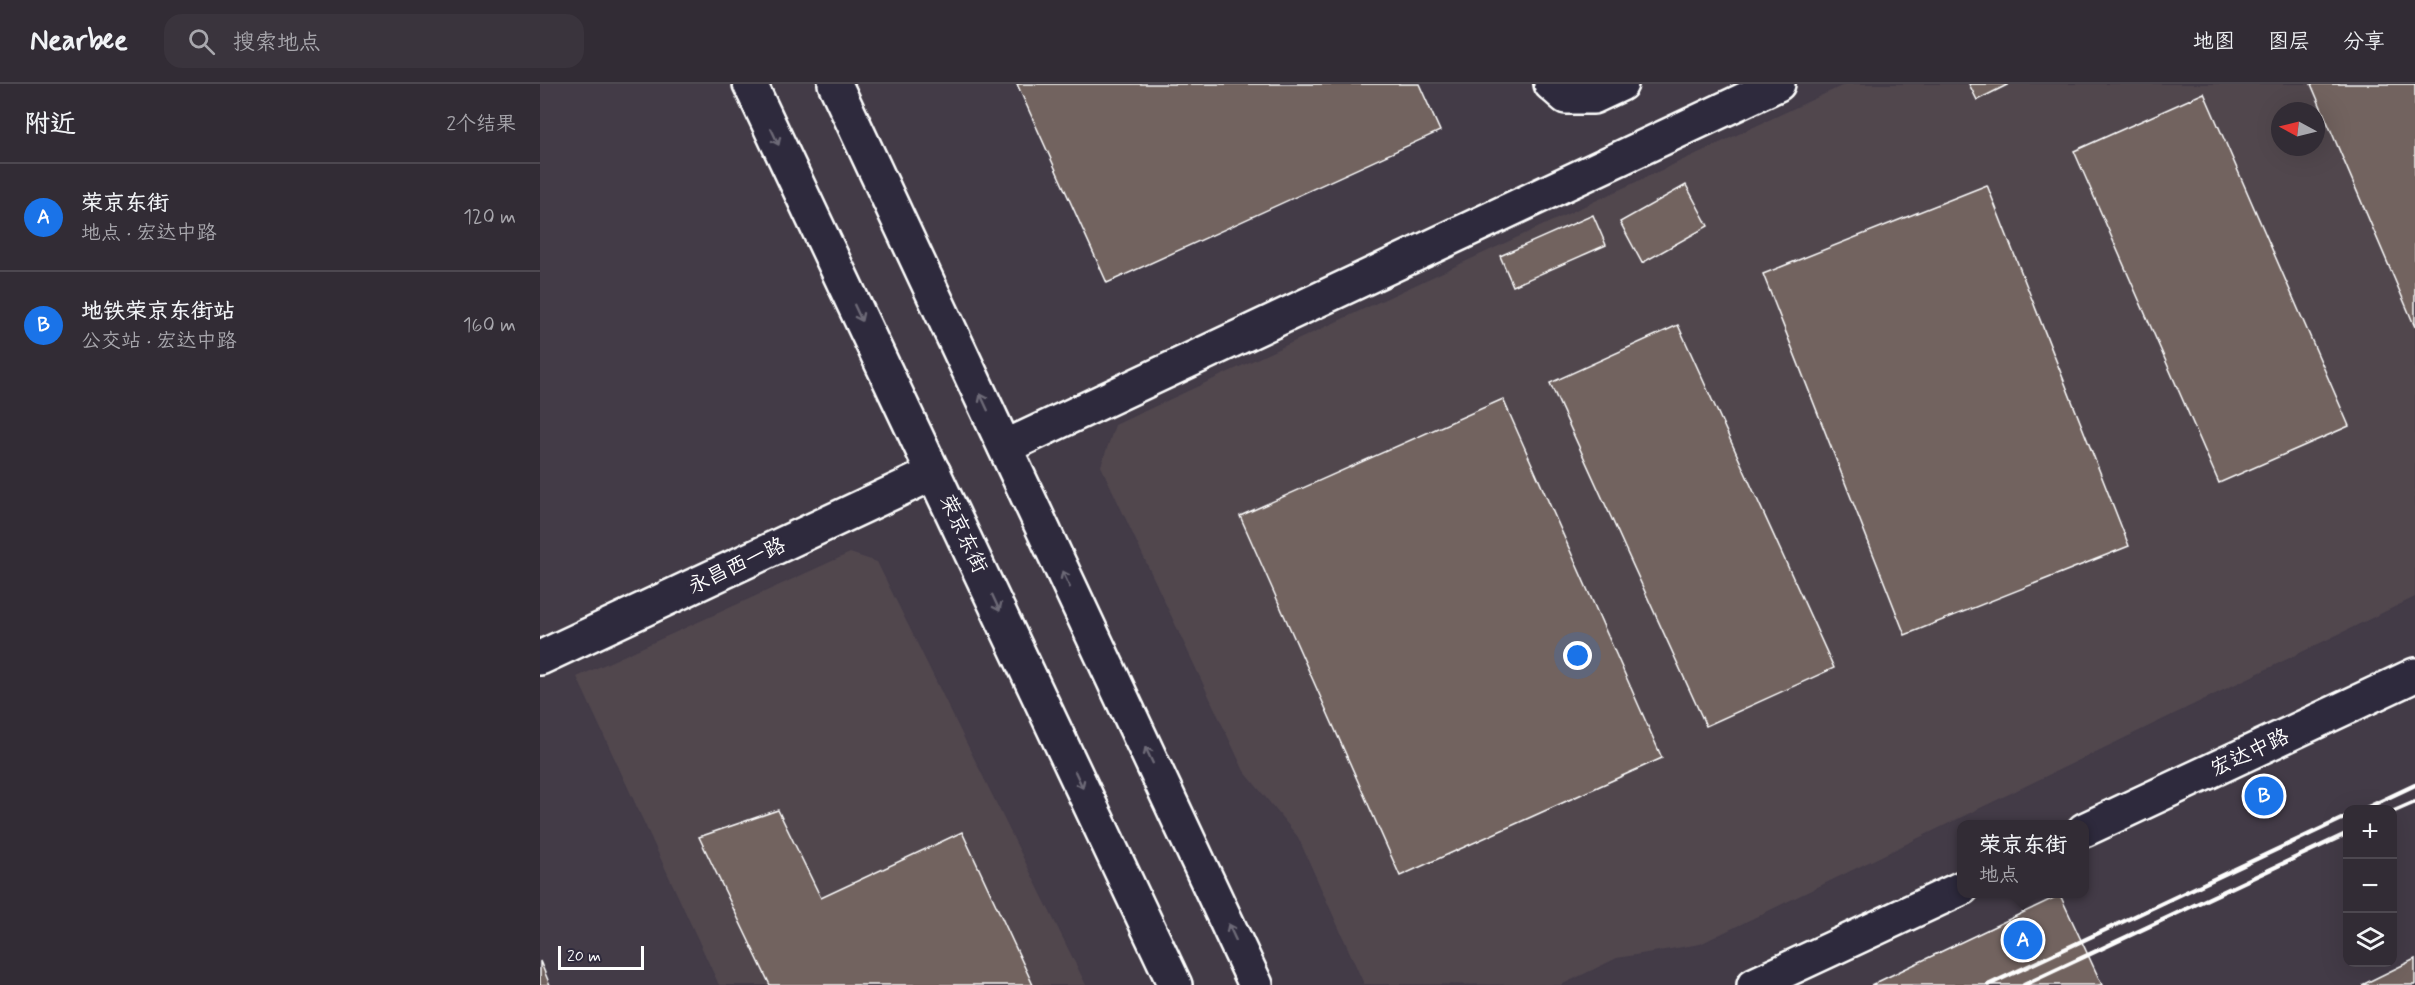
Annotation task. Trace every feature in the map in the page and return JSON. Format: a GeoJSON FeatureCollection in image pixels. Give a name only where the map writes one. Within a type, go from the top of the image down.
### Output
{"type":"FeatureCollection","features":[{"type":"Feature","properties":{"kind":"main road","name":"荣京东街"},"geometry":{"type":"LineString","coordinates":[[750,84],[1175,985]]}},
{"type":"Feature","properties":{"kind":"main road"},"geometry":{"type":"LineString","coordinates":[[835,84],[1256,985]]}},
{"type":"Feature","properties":{"kind":"main road"},"geometry":{"type":"LineString","coordinates":[[1551,84],[1566,97],[1593,98],[1621,84]]}},
{"type":"Feature","properties":{"kind":"main road"},"geometry":{"type":"LineString","coordinates":[[1005,447],[1778,84]]}},
{"type":"Feature","properties":{"kind":"main road","name":"永昌西一路"},"geometry":{"type":"LineString","coordinates":[[540,658],[934,473]]}},
{"type":"Feature","properties":{"kind":"main road","name":"宏达中路"},"geometry":{"type":"LineString","coordinates":[[2089,828],[2415,675]]}},
{"type":"Feature","properties":{"kind":"main road"},"geometry":{"type":"LineString","coordinates":[[1754,985],[1957,890]]}},
{"type":"Feature","properties":{"kind":"shaded area"},"geometry":{"type":"Polygon","coordinates":[[[1846,84],[2415,84],[2415,597],[1700,944],[1617,958],[1561,985],[1364,984],[1298,837],[1244,771],[1101,466],[1115,425],[1846,84]]]}},
{"type":"Feature","properties":{"kind":"shaded area"},"geometry":{"type":"Polygon","coordinates":[[[850,553],[877,562],[1086,985],[719,985],[577,677],[850,553]]]}},
{"type":"Feature","properties":{"kind":"building"},"geometry":{"type":"Polygon","coordinates":[[[1017,84],[1419,84],[1440,131],[1107,283],[1017,84]]]}},
{"type":"Feature","properties":{"kind":"building"},"geometry":{"type":"Polygon","coordinates":[[[1969,84],[2009,84],[1977,100],[1969,84]]]}},
{"type":"Feature","properties":{"kind":"building"},"geometry":{"type":"Polygon","coordinates":[[[2311,84],[2415,84],[2415,327],[2325,117],[2325,102],[2319,102],[2311,84]]]}},
{"type":"Feature","properties":{"kind":"building"},"geometry":{"type":"Polygon","coordinates":[[[2204,93],[2349,426],[2219,483],[2074,151],[2204,93]]]}},
{"type":"Feature","properties":{"kind":"building"},"geometry":{"type":"Polygon","coordinates":[[[1686,185],[1708,226],[1642,263],[1620,222],[1686,185]]]}},
{"type":"Feature","properties":{"kind":"building"},"geometry":{"type":"Polygon","coordinates":[[[1987,185],[2129,546],[1905,635],[1763,274],[1987,185]]]}},
{"type":"Feature","properties":{"kind":"building"},"geometry":{"type":"Polygon","coordinates":[[[1593,215],[1606,245],[1513,286],[1500,256],[1593,215]]]}},
{"type":"Feature","properties":{"kind":"building"},"geometry":{"type":"Polygon","coordinates":[[[1678,325],[1834,668],[1706,726],[1550,383],[1678,325]]]}},
{"type":"Feature","properties":{"kind":"building"},"geometry":{"type":"Polygon","coordinates":[[[1503,399],[1662,758],[1400,876],[1240,516],[1503,399]]]}},
{"type":"Feature","properties":{"kind":"building"},"geometry":{"type":"Polygon","coordinates":[[[778,810],[821,898],[962,832],[1033,985],[770,985],[699,837],[778,810]]]}},
{"type":"Feature","properties":{"kind":"building"},"geometry":{"type":"Polygon","coordinates":[[[2054,898],[2061,898],[2102,985],[1871,985],[2054,898]]]}},
{"type":"Feature","properties":{"kind":"building"},"geometry":{"type":"Polygon","coordinates":[[[2415,959],[2415,985],[2362,985],[2415,959]]]}},
{"type":"Feature","properties":{"kind":"building"},"geometry":{"type":"Polygon","coordinates":[[[540,961],[550,985],[540,985],[540,961]]]}},
{"type":"Feature","properties":{"kind":"railway"},"geometry":{"type":"LineString","coordinates":[[2373,805],[2415,785]]}},
{"type":"Feature","properties":{"kind":"railway"},"geometry":{"type":"LineString","coordinates":[[2397,810],[2415,802]]}},
{"type":"Feature","properties":{"kind":"railway"},"geometry":{"type":"LineString","coordinates":[[1988,985],[2343,818]]}},
{"type":"Feature","properties":{"kind":"railway"},"geometry":{"type":"LineString","coordinates":[[2024,985],[2343,835]]}},
{"type":"Feature","properties":{"kind":"place","name":"地铁荣京东街站"},"geometry":{"type":"Point","coordinates":[2264,796]}},
{"type":"Feature","properties":{"kind":"place","name":"荣京东街"},"geometry":{"type":"Point","coordinates":[2023,940]}}]}
